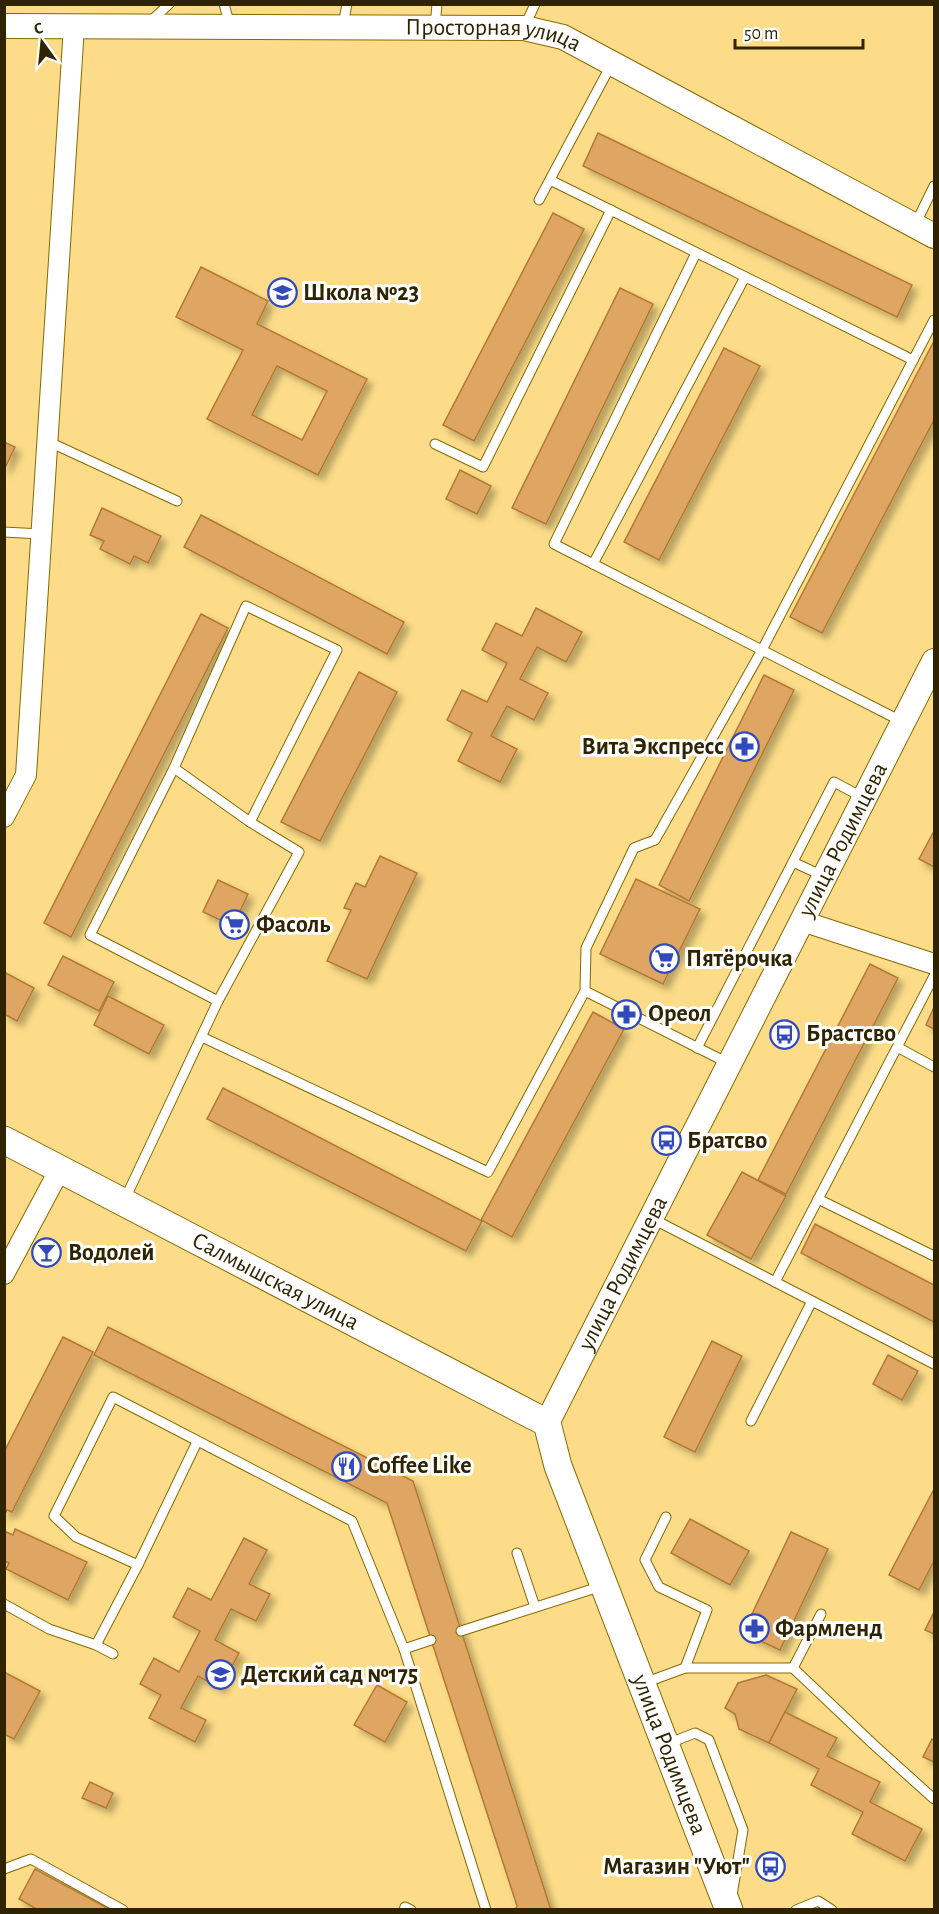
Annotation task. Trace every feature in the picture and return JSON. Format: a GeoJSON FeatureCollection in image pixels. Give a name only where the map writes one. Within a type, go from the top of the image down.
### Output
{"type":"FeatureCollection","features":[{"type":"Feature","properties":{"kind":"main road","name":"Салмышская улица"},"geometry":{"type":"LineString","coordinates":[[4,1140],[548,1423]]}},
{"type":"Feature","properties":{"kind":"main road","name":"улица Родимцева"},"geometry":{"type":"LineString","coordinates":[[548,1423],[558,1466],[729,1910]]}},
{"type":"Feature","properties":{"kind":"street","name":"Просторная улица"},"geometry":{"type":"LineString","coordinates":[[4,26],[231,28],[345,16],[436,16],[524,28],[563,37],[925,230]]}},
{"type":"Feature","properties":{"kind":"street"},"geometry":{"type":"LineString","coordinates":[[4,817],[26,775],[74,26]]}},
{"type":"Feature","properties":{"kind":"street","name":"улица Родимцева"},"geometry":{"type":"LineString","coordinates":[[548,1423],[903,722],[923,692],[934,661]]}},
{"type":"Feature","properties":{"kind":"street"},"geometry":{"type":"LineString","coordinates":[[802,921],[934,964]]}},
{"type":"Feature","properties":{"kind":"street"},"geometry":{"type":"LineString","coordinates":[[4,1274],[60,1168]]}},
{"type":"Feature","properties":{"kind":"lane"},"geometry":{"type":"LineString","coordinates":[[145,27],[170,4]]}},
{"type":"Feature","properties":{"kind":"lane"},"geometry":{"type":"LineString","coordinates":[[224,4],[231,28]]}},
{"type":"Feature","properties":{"kind":"lane"},"geometry":{"type":"LineString","coordinates":[[524,28],[535,4]]}},
{"type":"Feature","properties":{"kind":"lane"},"geometry":{"type":"LineString","coordinates":[[539,200],[612,63]]}},
{"type":"Feature","properties":{"kind":"lane"},"geometry":{"type":"LineString","coordinates":[[550,180],[913,360]]}},
{"type":"Feature","properties":{"kind":"lane"},"geometry":{"type":"LineString","coordinates":[[925,230],[934,186]]}},
{"type":"Feature","properties":{"kind":"lane"},"geometry":{"type":"LineString","coordinates":[[435,444],[483,467],[611,210]]}},
{"type":"Feature","properties":{"kind":"lane"},"geometry":{"type":"LineString","coordinates":[[696,253],[554,544],[903,722]]}},
{"type":"Feature","properties":{"kind":"lane"},"geometry":{"type":"LineString","coordinates":[[593,564],[745,277]]}},
{"type":"Feature","properties":{"kind":"lane"},"geometry":{"type":"LineString","coordinates":[[202,1037],[488,1172],[585,991],[586,948],[634,848],[655,840],[762,650],[934,320]]}},
{"type":"Feature","properties":{"kind":"lane"},"geometry":{"type":"LineString","coordinates":[[47,441],[177,501]]}},
{"type":"Feature","properties":{"kind":"lane"},"geometry":{"type":"LineString","coordinates":[[4,532],[41,534]]}},
{"type":"Feature","properties":{"kind":"lane"},"geometry":{"type":"LineString","coordinates":[[218,1001],[90,935],[174,768],[246,606],[337,650],[250,822]]}},
{"type":"Feature","properties":{"kind":"lane"},"geometry":{"type":"LineString","coordinates":[[124,1201],[218,1001],[299,852],[250,822],[174,768]]}},
{"type":"Feature","properties":{"kind":"lane"},"geometry":{"type":"LineString","coordinates":[[697,1048],[834,782],[864,799]]}},
{"type":"Feature","properties":{"kind":"lane"},"geometry":{"type":"LineString","coordinates":[[793,862],[825,877]]}},
{"type":"Feature","properties":{"kind":"lane"},"geometry":{"type":"LineString","coordinates":[[775,1282],[899,1048],[934,976]]}},
{"type":"Feature","properties":{"kind":"lane"},"geometry":{"type":"LineString","coordinates":[[585,991],[730,1064]]}},
{"type":"Feature","properties":{"kind":"lane"},"geometry":{"type":"LineString","coordinates":[[899,1048],[934,1067]]}},
{"type":"Feature","properties":{"kind":"lane"},"geometry":{"type":"LineString","coordinates":[[818,1199],[934,1256]]}},
{"type":"Feature","properties":{"kind":"lane"},"geometry":{"type":"LineString","coordinates":[[651,1218],[934,1364]]}},
{"type":"Feature","properties":{"kind":"lane"},"geometry":{"type":"LineString","coordinates":[[751,1421],[812,1302]]}},
{"type":"Feature","properties":{"kind":"lane"},"geometry":{"type":"LineString","coordinates":[[138,1565],[76,1537],[54,1516],[113,1397],[352,1521],[404,1649],[486,1910]]}},
{"type":"Feature","properties":{"kind":"lane"},"geometry":{"type":"LineString","coordinates":[[96,1645],[138,1565],[197,1442]]}},
{"type":"Feature","properties":{"kind":"lane"},"geometry":{"type":"LineString","coordinates":[[666,1517],[645,1560],[659,1587],[707,1610],[685,1668]]}},
{"type":"Feature","properties":{"kind":"lane"},"geometry":{"type":"LineString","coordinates":[[518,1553],[535,1607]]}},
{"type":"Feature","properties":{"kind":"lane"},"geometry":{"type":"LineString","coordinates":[[461,1631],[604,1585]]}},
{"type":"Feature","properties":{"kind":"lane"},"geometry":{"type":"LineString","coordinates":[[4,1605],[49,1629],[96,1645],[113,1654]]}},
{"type":"Feature","properties":{"kind":"lane"},"geometry":{"type":"LineString","coordinates":[[794,1668],[821,1614]]}},
{"type":"Feature","properties":{"kind":"lane"},"geometry":{"type":"LineString","coordinates":[[404,1649],[431,1640]]}},
{"type":"Feature","properties":{"kind":"lane"},"geometry":{"type":"LineString","coordinates":[[642,1684],[685,1668],[794,1668],[934,1799]]}},
{"type":"Feature","properties":{"kind":"lane"},"geometry":{"type":"LineString","coordinates":[[666,1745],[695,1733],[709,1740],[743,1830],[729,1910]]}},
{"type":"Feature","properties":{"kind":"lane"},"geometry":{"type":"LineString","coordinates":[[4,1869],[31,1859],[123,1910]]}},
{"type":"Feature","properties":{"kind":"lane"},"geometry":{"type":"LineString","coordinates":[[796,1910],[818,1901],[832,1910]]}},
{"type":"Feature","properties":{"kind":"lane"},"geometry":{"type":"LineString","coordinates":[[404,1910],[405,1907],[411,1910]]}},
{"type":"Feature","properties":{"kind":"building"},"geometry":{"type":"Polygon","coordinates":[[[598,133],[912,285],[897,317],[583,166],[598,133]]]}},
{"type":"Feature","properties":{"kind":"building"},"geometry":{"type":"Polygon","coordinates":[[[553,213],[584,229],[474,441],[443,425],[553,213]]]}},
{"type":"Feature","properties":{"kind":"building"},"geometry":{"type":"Polygon","coordinates":[[[201,267],[268,301],[257,324],[367,379],[318,475],[207,419],[243,350],[176,317],[201,267]],[[277,366],[252,415],[302,440],[327,391],[277,366]]]}},
{"type":"Feature","properties":{"kind":"building"},"geometry":{"type":"Polygon","coordinates":[[[620,288],[653,304],[546,524],[512,508],[620,288]]]}},
{"type":"Feature","properties":{"kind":"building"},"geometry":{"type":"Polygon","coordinates":[[[934,341],[934,420],[822,633],[790,617],[934,341]]]}},
{"type":"Feature","properties":{"kind":"building"},"geometry":{"type":"Polygon","coordinates":[[[724,348],[760,366],[659,560],[624,542],[724,348]]]}},
{"type":"Feature","properties":{"kind":"building"},"geometry":{"type":"Polygon","coordinates":[[[4,442],[15,447],[4,470],[4,442]]]}},
{"type":"Feature","properties":{"kind":"building"},"geometry":{"type":"Polygon","coordinates":[[[460,470],[491,486],[477,514],[446,499],[460,470]]]}},
{"type":"Feature","properties":{"kind":"building"},"geometry":{"type":"Polygon","coordinates":[[[102,508],[161,536],[148,563],[134,556],[130,564],[100,549],[104,541],[90,535],[102,508]]]}},
{"type":"Feature","properties":{"kind":"building"},"geometry":{"type":"Polygon","coordinates":[[[201,515],[404,622],[387,654],[184,547],[201,515]]]}},
{"type":"Feature","properties":{"kind":"building"},"geometry":{"type":"Polygon","coordinates":[[[536,608],[582,632],[566,662],[537,647],[520,679],[548,693],[534,720],[507,706],[491,736],[517,749],[500,782],[458,761],[472,733],[447,720],[462,690],[487,702],[507,663],[482,650],[496,623],[522,636],[536,608]]]}},
{"type":"Feature","properties":{"kind":"building"},"geometry":{"type":"Polygon","coordinates":[[[201,614],[228,628],[71,937],[44,923],[201,614]]]}},
{"type":"Feature","properties":{"kind":"building"},"geometry":{"type":"Polygon","coordinates":[[[359,672],[397,692],[320,841],[281,822],[359,672]]]}},
{"type":"Feature","properties":{"kind":"building"},"geometry":{"type":"Polygon","coordinates":[[[764,675],[794,690],[689,901],[659,885],[764,675]]]}},
{"type":"Feature","properties":{"kind":"building"},"geometry":{"type":"Polygon","coordinates":[[[934,831],[934,867],[919,859],[934,831]]]}},
{"type":"Feature","properties":{"kind":"building"},"geometry":{"type":"Polygon","coordinates":[[[380,856],[417,873],[367,979],[327,961],[351,910],[344,908],[356,883],[365,887],[380,856]]]}},
{"type":"Feature","properties":{"kind":"building"},"geometry":{"type":"Polygon","coordinates":[[[636,879],[700,909],[663,984],[600,954],[636,879]]]}},
{"type":"Feature","properties":{"kind":"building"},"geometry":{"type":"Polygon","coordinates":[[[218,880],[248,894],[233,926],[203,912],[218,880]]]}},
{"type":"Feature","properties":{"kind":"building"},"geometry":{"type":"Polygon","coordinates":[[[63,956],[114,982],[99,1011],[48,985],[63,956]]]}},
{"type":"Feature","properties":{"kind":"building"},"geometry":{"type":"Polygon","coordinates":[[[870,964],[898,978],[786,1194],[758,1180],[870,964]]]}},
{"type":"Feature","properties":{"kind":"building"},"geometry":{"type":"Polygon","coordinates":[[[4,972],[34,988],[17,1021],[4,1014],[4,972]]]}},
{"type":"Feature","properties":{"kind":"building"},"geometry":{"type":"Polygon","coordinates":[[[108,996],[164,1025],[149,1054],[94,1025],[108,996]]]}},
{"type":"Feature","properties":{"kind":"building"},"geometry":{"type":"Polygon","coordinates":[[[934,1007],[934,1029],[926,1025],[934,1007]]]}},
{"type":"Feature","properties":{"kind":"building"},"geometry":{"type":"Polygon","coordinates":[[[593,1012],[624,1029],[512,1237],[481,1220],[593,1012]]]}},
{"type":"Feature","properties":{"kind":"building"},"geometry":{"type":"Polygon","coordinates":[[[223,1088],[482,1221],[466,1251],[207,1119],[223,1088]]]}},
{"type":"Feature","properties":{"kind":"building"},"geometry":{"type":"Polygon","coordinates":[[[742,1172],[786,1196],[751,1259],[707,1235],[742,1172]]]}},
{"type":"Feature","properties":{"kind":"building"},"geometry":{"type":"Polygon","coordinates":[[[815,1224],[934,1285],[934,1322],[801,1253],[815,1224]]]}},
{"type":"Feature","properties":{"kind":"building"},"geometry":{"type":"Polygon","coordinates":[[[108,1327],[413,1481],[551,1910],[515,1910],[517,1906],[387,1503],[94,1355],[108,1327]]]}},
{"type":"Feature","properties":{"kind":"building"},"geometry":{"type":"Polygon","coordinates":[[[63,1337],[93,1352],[12,1512],[7,1510],[4,1516],[4,1452],[63,1337]]]}},
{"type":"Feature","properties":{"kind":"building"},"geometry":{"type":"Polygon","coordinates":[[[712,1341],[742,1356],[695,1452],[664,1437],[712,1341]]]}},
{"type":"Feature","properties":{"kind":"building"},"geometry":{"type":"Polygon","coordinates":[[[888,1355],[918,1371],[902,1400],[873,1384],[888,1355]]]}},
{"type":"Feature","properties":{"kind":"building"},"geometry":{"type":"Polygon","coordinates":[[[934,1489],[934,1561],[919,1590],[889,1575],[934,1489]]]}},
{"type":"Feature","properties":{"kind":"building"},"geometry":{"type":"Polygon","coordinates":[[[690,1519],[749,1551],[730,1585],[671,1553],[690,1519]]]}},
{"type":"Feature","properties":{"kind":"building"},"geometry":{"type":"Polygon","coordinates":[[[15,1529],[87,1562],[68,1600],[6,1569],[9,1563],[4,1561],[4,1531],[13,1535],[15,1529]]]}},
{"type":"Feature","properties":{"kind":"building"},"geometry":{"type":"Polygon","coordinates":[[[791,1532],[828,1549],[780,1650],[743,1633],[791,1532]]]}},
{"type":"Feature","properties":{"kind":"building"},"geometry":{"type":"Polygon","coordinates":[[[244,1538],[267,1550],[249,1584],[270,1594],[256,1621],[231,1609],[215,1640],[239,1653],[220,1688],[198,1676],[181,1708],[206,1720],[195,1742],[149,1718],[161,1695],[140,1684],[154,1658],[179,1672],[200,1631],[173,1617],[188,1588],[211,1600],[244,1538]]]}},
{"type":"Feature","properties":{"kind":"building"},"geometry":{"type":"Polygon","coordinates":[[[934,1612],[934,1634],[925,1630],[934,1612]]]}},
{"type":"Feature","properties":{"kind":"building"},"geometry":{"type":"Polygon","coordinates":[[[4,1672],[40,1691],[14,1739],[4,1734],[4,1672]]]}},
{"type":"Feature","properties":{"kind":"building"},"geometry":{"type":"Polygon","coordinates":[[[766,1675],[797,1689],[769,1743],[739,1729],[735,1714],[725,1708],[738,1683],[766,1675]]]}},
{"type":"Feature","properties":{"kind":"building"},"geometry":{"type":"Polygon","coordinates":[[[377,1685],[407,1702],[385,1742],[354,1725],[377,1685]]]}},
{"type":"Feature","properties":{"kind":"building"},"geometry":{"type":"Polygon","coordinates":[[[785,1712],[837,1738],[827,1756],[880,1782],[870,1802],[922,1829],[905,1861],[852,1834],[863,1812],[811,1785],[819,1769],[769,1743],[785,1712]]]}},
{"type":"Feature","properties":{"kind":"building"},"geometry":{"type":"Polygon","coordinates":[[[932,1739],[934,1741],[934,1762],[923,1757],[932,1739]]]}},
{"type":"Feature","properties":{"kind":"building"},"geometry":{"type":"Polygon","coordinates":[[[90,1782],[113,1793],[106,1808],[82,1798],[90,1782]]]}},
{"type":"Feature","properties":{"kind":"building"},"geometry":{"type":"Polygon","coordinates":[[[35,1869],[111,1910],[38,1910],[19,1899],[35,1869]]]}},
{"type":"Feature","properties":{"kind":"place","name":"Школа №23"},"geometry":{"type":"Point","coordinates":[282,293]}},
{"type":"Feature","properties":{"kind":"place","name":"Вита Экспресс"},"geometry":{"type":"Point","coordinates":[745,747]}},
{"type":"Feature","properties":{"kind":"place","name":"Фасоль"},"geometry":{"type":"Point","coordinates":[235,925]}},
{"type":"Feature","properties":{"kind":"place","name":"Пятёрочка"},"geometry":{"type":"Point","coordinates":[665,959]}},
{"type":"Feature","properties":{"kind":"place","name":"Ореол"},"geometry":{"type":"Point","coordinates":[627,1014]}},
{"type":"Feature","properties":{"kind":"place","name":"Брастсво"},"geometry":{"type":"Point","coordinates":[785,1034]}},
{"type":"Feature","properties":{"kind":"place","name":"Братсво"},"geometry":{"type":"Point","coordinates":[666,1141]}},
{"type":"Feature","properties":{"kind":"place","name":"Водолей"},"geometry":{"type":"Point","coordinates":[47,1253]}},
{"type":"Feature","properties":{"kind":"place","name":"Coffee Like"},"geometry":{"type":"Point","coordinates":[346,1466]}},
{"type":"Feature","properties":{"kind":"place","name":"Фармленд"},"geometry":{"type":"Point","coordinates":[754,1629]}},
{"type":"Feature","properties":{"kind":"place","name":"Детский сад №175"},"geometry":{"type":"Point","coordinates":[220,1675]}},
{"type":"Feature","properties":{"kind":"place","name":"Магазин \"Уют\""},"geometry":{"type":"Point","coordinates":[771,1867]}}]}
